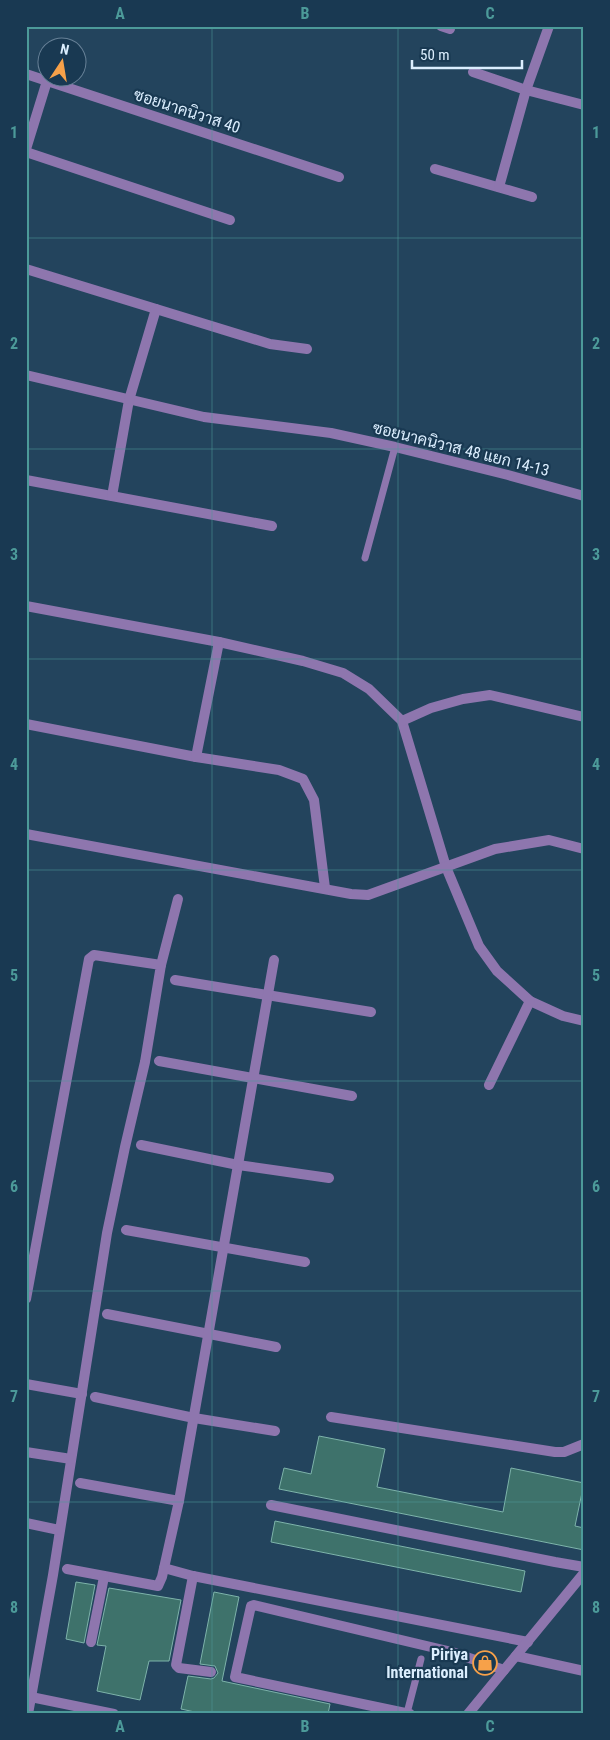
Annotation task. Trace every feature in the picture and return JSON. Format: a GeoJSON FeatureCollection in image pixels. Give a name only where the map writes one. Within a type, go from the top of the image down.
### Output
{"type":"FeatureCollection","features":[{"type":"Feature","properties":{"kind":"street"},"geometry":{"type":"LineString","coordinates":[[499,187],[526,90],[549,26]]}},
{"type":"Feature","properties":{"kind":"street"},"geometry":{"type":"LineString","coordinates":[[473,72],[526,90],[584,106]]}},
{"type":"Feature","properties":{"kind":"street","name":"ซอยนาคนิวาส 40"},"geometry":{"type":"LineString","coordinates":[[26,74],[38,78]]}},
{"type":"Feature","properties":{"kind":"street"},"geometry":{"type":"LineString","coordinates":[[45,88],[26,151],[230,220]]}},
{"type":"Feature","properties":{"kind":"street","name":"ซอยนาคนิวาส 40"},"geometry":{"type":"LineString","coordinates":[[68,88],[338,177]]}},
{"type":"Feature","properties":{"kind":"street"},"geometry":{"type":"LineString","coordinates":[[434,169],[532,197]]}},
{"type":"Feature","properties":{"kind":"street"},"geometry":{"type":"LineString","coordinates":[[26,270],[270,344],[307,349]]}},
{"type":"Feature","properties":{"kind":"street"},"geometry":{"type":"LineString","coordinates":[[112,496],[129,400],[156,310]]}},
{"type":"Feature","properties":{"kind":"street","name":"ซอยนาคนิวาส 48 แยก 14-13"},"geometry":{"type":"LineString","coordinates":[[26,375],[204,418],[331,434],[395,447],[584,496]]}},
{"type":"Feature","properties":{"kind":"street"},"geometry":{"type":"LineString","coordinates":[[26,480],[272,526]]}},
{"type":"Feature","properties":{"kind":"street"},"geometry":{"type":"LineString","coordinates":[[26,606],[219,642],[303,661],[343,673],[369,689],[402,721],[446,867],[479,946],[497,971],[530,1001],[563,1016],[584,1021]]}},
{"type":"Feature","properties":{"kind":"street"},"geometry":{"type":"LineString","coordinates":[[196,757],[219,642]]}},
{"type":"Feature","properties":{"kind":"street"},"geometry":{"type":"LineString","coordinates":[[402,721],[431,708],[463,699],[490,695],[584,717]]}},
{"type":"Feature","properties":{"kind":"street"},"geometry":{"type":"LineString","coordinates":[[26,724],[196,757],[279,770],[303,779],[314,800],[325,888]]}},
{"type":"Feature","properties":{"kind":"street"},"geometry":{"type":"LineString","coordinates":[[26,834],[351,894],[368,895],[495,849],[549,840],[584,849]]}},
{"type":"Feature","properties":{"kind":"street"},"geometry":{"type":"LineString","coordinates":[[28,1714],[53,1575],[107,1233],[145,1062],[161,965],[178,899]]}},
{"type":"Feature","properties":{"kind":"street"},"geometry":{"type":"LineString","coordinates":[[26,1299],[89,959],[94,955],[161,965]]}},
{"type":"Feature","properties":{"kind":"street"},"geometry":{"type":"LineString","coordinates":[[67,1569],[158,1586],[164,1568],[179,1501],[274,960]]}},
{"type":"Feature","properties":{"kind":"street"},"geometry":{"type":"LineString","coordinates":[[175,980],[371,1012]]}},
{"type":"Feature","properties":{"kind":"street"},"geometry":{"type":"LineString","coordinates":[[489,1084],[530,1001]]}},
{"type":"Feature","properties":{"kind":"street"},"geometry":{"type":"LineString","coordinates":[[159,1061],[352,1096]]}},
{"type":"Feature","properties":{"kind":"street"},"geometry":{"type":"LineString","coordinates":[[140,1145],[238,1165],[329,1178]]}},
{"type":"Feature","properties":{"kind":"street"},"geometry":{"type":"LineString","coordinates":[[126,1230],[305,1262]]}},
{"type":"Feature","properties":{"kind":"street"},"geometry":{"type":"LineString","coordinates":[[108,1314],[276,1347]]}},
{"type":"Feature","properties":{"kind":"street"},"geometry":{"type":"LineString","coordinates":[[26,1384],[82,1394]]}},
{"type":"Feature","properties":{"kind":"street"},"geometry":{"type":"LineString","coordinates":[[95,1397],[194,1418],[275,1431]]}},
{"type":"Feature","properties":{"kind":"street"},"geometry":{"type":"LineString","coordinates":[[331,1417],[555,1452],[564,1452],[584,1444]]}},
{"type":"Feature","properties":{"kind":"street"},"geometry":{"type":"LineString","coordinates":[[26,1452],[71,1459]]}},
{"type":"Feature","properties":{"kind":"street"},"geometry":{"type":"LineString","coordinates":[[80,1483],[179,1501]]}},
{"type":"Feature","properties":{"kind":"street"},"geometry":{"type":"LineString","coordinates":[[271,1505],[555,1562],[584,1566]]}},
{"type":"Feature","properties":{"kind":"street"},"geometry":{"type":"LineString","coordinates":[[26,1523],[59,1530]]}},
{"type":"Feature","properties":{"kind":"street"},"geometry":{"type":"LineString","coordinates":[[164,1568],[193,1576],[528,1642]]}},
{"type":"Feature","properties":{"kind":"street"},"geometry":{"type":"LineString","coordinates":[[468,1714],[584,1573]]}},
{"type":"Feature","properties":{"kind":"street"},"geometry":{"type":"LineString","coordinates":[[193,1576],[176,1664],[179,1668],[212,1672]]}},
{"type":"Feature","properties":{"kind":"street"},"geometry":{"type":"LineString","coordinates":[[91,1642],[104,1577]]}},
{"type":"Feature","properties":{"kind":"street"},"geometry":{"type":"LineString","coordinates":[[408,1714],[235,1678],[251,1606],[254,1605],[452,1652],[504,1670]]}},
{"type":"Feature","properties":{"kind":"street"},"geometry":{"type":"LineString","coordinates":[[516,1656],[584,1671]]}},
{"type":"Feature","properties":{"kind":"street"},"geometry":{"type":"LineString","coordinates":[[30,1697],[114,1714]]}},
{"type":"Feature","properties":{"kind":"lane"},"geometry":{"type":"LineString","coordinates":[[366,558],[395,447]]}},
{"type":"Feature","properties":{"kind":"lane"},"geometry":{"type":"LineString","coordinates":[[408,1714],[421,1660]]}},
{"type":"Feature","properties":{"kind":"building"},"geometry":{"type":"Polygon","coordinates":[[[319,1436],[385,1449],[377,1487],[503,1512],[511,1468],[584,1483],[575,1526],[584,1528],[584,1550],[279,1489],[284,1468],[311,1474],[319,1436]]]}},
{"type":"Feature","properties":{"kind":"building"},"geometry":{"type":"Polygon","coordinates":[[[275,1521],[525,1571],[521,1592],[271,1542],[275,1521]]]}},
{"type":"Feature","properties":{"kind":"building"},"geometry":{"type":"Polygon","coordinates":[[[76,1582],[95,1585],[84,1643],[66,1639],[76,1582]]]}},
{"type":"Feature","properties":{"kind":"building"},"geometry":{"type":"Polygon","coordinates":[[[109,1588],[181,1600],[169,1661],[149,1661],[140,1700],[97,1691],[106,1646],[97,1645],[109,1588]]]}},
{"type":"Feature","properties":{"kind":"building"},"geometry":{"type":"Polygon","coordinates":[[[214,1592],[239,1597],[222,1681],[330,1704],[328,1714],[204,1714],[181,1709],[188,1676],[211,1679],[218,1673],[215,1666],[200,1664],[214,1592]]]}},
{"type":"Feature","properties":{"kind":"place","name":"Piriya International"},"geometry":{"type":"Point","coordinates":[485,1663]}}]}
